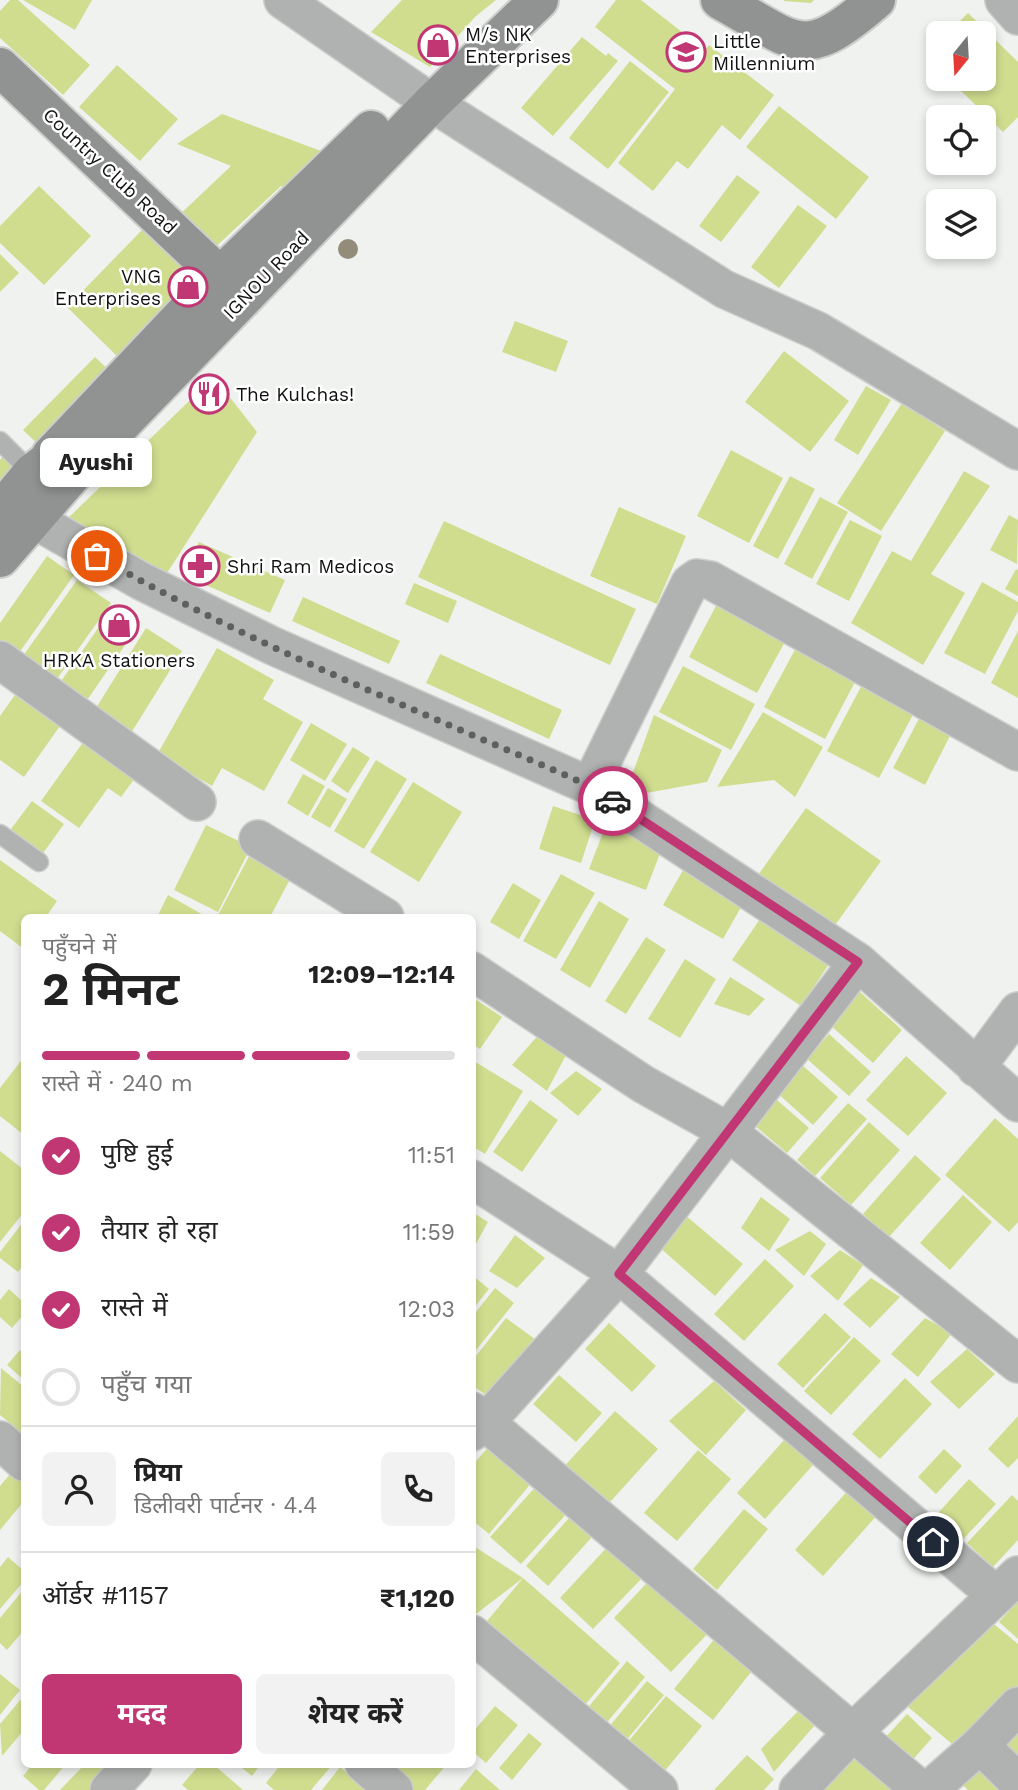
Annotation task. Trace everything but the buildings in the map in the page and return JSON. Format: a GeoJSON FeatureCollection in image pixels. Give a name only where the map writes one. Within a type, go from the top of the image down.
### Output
{"type":"FeatureCollection","features":[{"type":"Feature","properties":{"kind":"street"},"geometry":{"type":"LineString","coordinates":[[283,0],[423,97],[724,289],[818,331],[1018,451]]}},
{"type":"Feature","properties":{"kind":"street","name":"IGNOU Road"},"geometry":{"type":"LineString","coordinates":[[16,515],[423,97],[507,0]]}},
{"type":"Feature","properties":{"kind":"street","name":"IGNOU Road"},"geometry":{"type":"LineString","coordinates":[[0,558],[33,473],[49,460],[220,276],[423,97],[540,0]]}},
{"type":"Feature","properties":{"kind":"street"},"geometry":{"type":"LineString","coordinates":[[720,0],[794,40],[809,43],[845,27],[876,0]]}},
{"type":"Feature","properties":{"kind":"street"},"geometry":{"type":"LineString","coordinates":[[765,0],[798,26],[809,43]]}},
{"type":"Feature","properties":{"kind":"street"},"geometry":{"type":"LineString","coordinates":[[1004,0],[1018,16]]}},
{"type":"Feature","properties":{"kind":"street","name":"Country Club Road"},"geometry":{"type":"LineString","coordinates":[[0,67],[220,276]]}},
{"type":"Feature","properties":{"kind":"street"},"geometry":{"type":"LineString","coordinates":[[16,515],[273,646],[590,786],[858,962],[1018,1103]]}},
{"type":"Feature","properties":{"kind":"street"},"geometry":{"type":"LineString","coordinates":[[590,786],[690,583],[697,578],[710,580],[1018,752]]}},
{"type":"Feature","properties":{"kind":"street"},"geometry":{"type":"LineString","coordinates":[[0,660],[197,803]]}},
{"type":"Feature","properties":{"kind":"street"},"geometry":{"type":"LineString","coordinates":[[258,839],[380,914]]}},
{"type":"Feature","properties":{"kind":"street"},"geometry":{"type":"LineString","coordinates":[[858,962],[619,1274],[477,1421],[854,1731],[921,1790]]}},
{"type":"Feature","properties":{"kind":"street"},"geometry":{"type":"LineString","coordinates":[[476,974],[643,1084],[727,1131],[1018,1364]]}},
{"type":"Feature","properties":{"kind":"street"},"geometry":{"type":"LineString","coordinates":[[976,1068],[1018,1011]]}},
{"type":"Feature","properties":{"kind":"street"},"geometry":{"type":"LineString","coordinates":[[476,1182],[619,1274],[1007,1585],[884,1706],[854,1731],[798,1790]]}},
{"type":"Feature","properties":{"kind":"street"},"geometry":{"type":"LineString","coordinates":[[0,1440],[21,1459]]}},
{"type":"Feature","properties":{"kind":"street"},"geometry":{"type":"LineString","coordinates":[[476,1637],[659,1790]]}},
{"type":"Feature","properties":{"kind":"street"},"geometry":{"type":"LineString","coordinates":[[929,1790],[980,1745],[1018,1706]]}},
{"type":"Feature","properties":{"kind":"street"},"geometry":{"type":"LineString","coordinates":[[980,1745],[1018,1783]]}},
{"type":"Feature","properties":{"kind":"street"},"geometry":{"type":"LineString","coordinates":[[109,1790],[129,1768]]}},
{"type":"Feature","properties":{"kind":"street"},"geometry":{"type":"LineString","coordinates":[[369,1768],[394,1790]]}},
{"type":"Feature","properties":{"kind":"lane"},"geometry":{"type":"LineString","coordinates":[[0,441],[33,473]]}},
{"type":"Feature","properties":{"kind":"lane"},"geometry":{"type":"LineString","coordinates":[[0,834],[38,862]]}},
{"type":"Feature","properties":{"kind":"way so far"},"geometry":{"type":"LineString","coordinates":[[97,556],[141,581],[273,646],[590,786],[613,801]]}},
{"type":"Feature","properties":{"kind":"place","name":"M/s NK Enterprises"},"geometry":{"type":"Point","coordinates":[438,45]}},
{"type":"Feature","properties":{"kind":"place","name":"Little Millennium"},"geometry":{"type":"Point","coordinates":[686,52]}},
{"type":"Feature","properties":{"kind":"place","name":"VNG Enterprises"},"geometry":{"type":"Point","coordinates":[188,287]}},
{"type":"Feature","properties":{"kind":"place","name":"The Kulchas!"},"geometry":{"type":"Point","coordinates":[209,394]}},
{"type":"Feature","properties":{"kind":"place","name":"Ayushi"},"geometry":{"type":"Point","coordinates":[97,556]}},
{"type":"Feature","properties":{"kind":"place","name":"Shri Ram Medicos"},"geometry":{"type":"Point","coordinates":[200,566]}},
{"type":"Feature","properties":{"kind":"place","name":"HRKA Stationers"},"geometry":{"type":"Point","coordinates":[119,625]}},
{"type":"Feature","properties":{"kind":"route"},"geometry":{"type":"LineString","coordinates":[[613,801],[858,962],[619,1274],[933,1542]]}}]}
